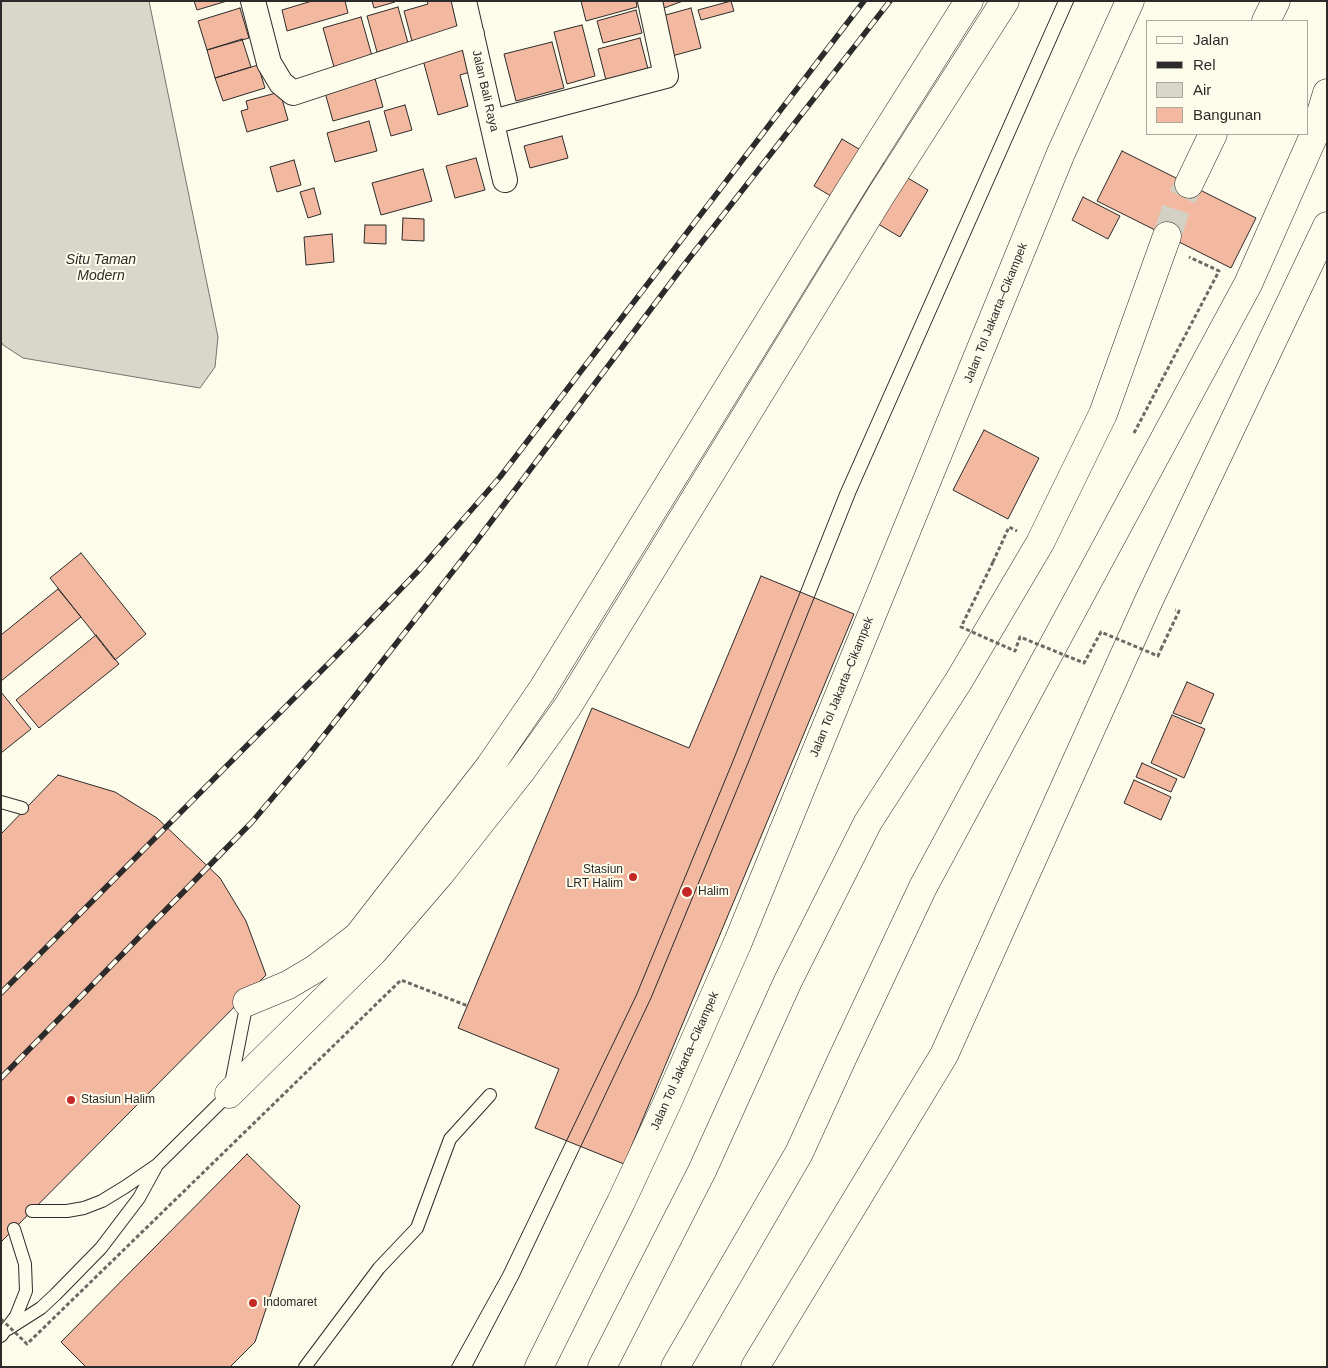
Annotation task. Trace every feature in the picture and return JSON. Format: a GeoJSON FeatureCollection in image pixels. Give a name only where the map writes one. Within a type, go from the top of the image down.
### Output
{"type":"FeatureCollection","features":[{"type":"Feature","properties":{"kind":"highway"},"geometry":{"type":"LineString","coordinates":[[245,1000],[288,985],[308,973],[358,936],[490,766],[542,690],[856,180],[969,1]]}},
{"type":"Feature","properties":{"kind":"highway"},"geometry":{"type":"LineString","coordinates":[[229,1094],[373,952],[440,874],[522,770],[568,706],[881,195],[1005,1]]}},
{"type":"Feature","properties":{"kind":"highway","name":"Jalan Tol Jakarta–Cikampek"},"geometry":{"type":"LineString","coordinates":[[539,1367],[621,1202],[730,960],[1058,162],[1130,1]]}},
{"type":"Feature","properties":{"kind":"highway"},"geometry":{"type":"LineString","coordinates":[[1266,20],[1276,1]]}},
{"type":"Feature","properties":{"kind":"highway"},"geometry":{"type":"LineString","coordinates":[[675,1367],[799,1153],[923,887],[1248,284],[1315,134],[1327,94]]}},
{"type":"Feature","properties":{"kind":"highway"},"geometry":{"type":"LineString","coordinates":[[1189,184],[1213,135]]}},
{"type":"Feature","properties":{"kind":"highway"},"geometry":{"type":"LineString","coordinates":[[755,1367],[944,1055],[1146,607],[1327,226]]}},
{"type":"Feature","properties":{"kind":"highway"},"geometry":{"type":"LineString","coordinates":[[602,1367],[702,1171],[788,981],[868,822],[958,682],[1040,542],[1103,414],[1165,241]]}},
{"type":"Feature","properties":{"kind":"street"},"geometry":{"type":"LineString","coordinates":[[253,1],[269,63],[282,82],[293,93],[472,34]]}},
{"type":"Feature","properties":{"kind":"street","name":"Jalan Bali Raya"},"geometry":{"type":"LineString","coordinates":[[464,1],[505,180]]}},
{"type":"Feature","properties":{"kind":"street"},"geometry":{"type":"LineString","coordinates":[[492,122],[666,76],[650,1]]}},
{"type":"Feature","properties":{"kind":"lane"},"geometry":{"type":"LineString","coordinates":[[1,802],[22,808]]}},
{"type":"Feature","properties":{"kind":"lane"},"geometry":{"type":"LineString","coordinates":[[32,1211],[67,1211],[84,1208],[102,1201],[126,1187],[157,1165],[229,1094],[245,1000]]}},
{"type":"Feature","properties":{"kind":"lane"},"geometry":{"type":"LineString","coordinates":[[304,1367],[379,1268],[417,1228],[450,1139],[490,1095]]}},
{"type":"Feature","properties":{"kind":"lane"},"geometry":{"type":"LineString","coordinates":[[3,1328],[42,1308],[101,1248],[140,1198],[157,1165]]}},
{"type":"Feature","properties":{"kind":"lane"},"geometry":{"type":"LineString","coordinates":[[3,1328],[16,1316],[26,1291],[24,1264],[14,1228]]}},
{"type":"Feature","properties":{"kind":"path"},"geometry":{"type":"LineString","coordinates":[[1131,438],[1219,270],[1165,241]]}},
{"type":"Feature","properties":{"kind":"path"},"geometry":{"type":"LineString","coordinates":[[997,554],[962,627],[1015,651],[1020,637],[1084,663],[1101,632],[1158,656],[1165,639]]}},
{"type":"Feature","properties":{"kind":"path"},"geometry":{"type":"LineString","coordinates":[[3,1328],[27,1344],[401,980],[468,1006]]}},
{"type":"Feature","properties":{"kind":"water","name":"Situ Taman Modern"},"geometry":{"type":"Polygon","coordinates":[[[1,1],[149,1],[218,337],[215,367],[200,388],[23,358],[3,345],[1,341],[1,1]]]}},
{"type":"Feature","properties":{"kind":"building"},"geometry":{"type":"Polygon","coordinates":[[[194,1],[227,1],[197,10],[194,1]]]}},
{"type":"Feature","properties":{"kind":"building"},"geometry":{"type":"Polygon","coordinates":[[[312,1],[345,1],[348,13],[287,31],[282,10],[312,1]]]}},
{"type":"Feature","properties":{"kind":"building"},"geometry":{"type":"Polygon","coordinates":[[[372,1],[395,1],[395,2],[374,8],[372,1]]]}},
{"type":"Feature","properties":{"kind":"building"},"geometry":{"type":"Polygon","coordinates":[[[427,1],[452,1],[461,31],[413,45],[404,11],[428,4],[427,1]]]}},
{"type":"Feature","properties":{"kind":"building"},"geometry":{"type":"Polygon","coordinates":[[[581,1],[636,1],[637,7],[586,21],[581,1]]]}},
{"type":"Feature","properties":{"kind":"building"},"geometry":{"type":"Polygon","coordinates":[[[662,1],[683,1],[664,8],[662,1]]]}},
{"type":"Feature","properties":{"kind":"building"},"geometry":{"type":"Polygon","coordinates":[[[731,1],[734,11],[701,20],[698,10],[731,1]]]}},
{"type":"Feature","properties":{"kind":"building"},"geometry":{"type":"Polygon","coordinates":[[[398,7],[408,43],[377,52],[367,16],[398,7]]]}},
{"type":"Feature","properties":{"kind":"building"},"geometry":{"type":"Polygon","coordinates":[[[240,8],[249,38],[207,50],[198,21],[240,8]]]}},
{"type":"Feature","properties":{"kind":"building"},"geometry":{"type":"Polygon","coordinates":[[[691,8],[701,48],[672,56],[662,16],[691,8]]]}},
{"type":"Feature","properties":{"kind":"building"},"geometry":{"type":"Polygon","coordinates":[[[636,10],[642,33],[603,43],[597,21],[636,10]]]}},
{"type":"Feature","properties":{"kind":"building"},"geometry":{"type":"Polygon","coordinates":[[[361,17],[372,56],[334,67],[323,28],[361,17]]]}},
{"type":"Feature","properties":{"kind":"building"},"geometry":{"type":"Polygon","coordinates":[[[582,25],[595,76],[567,84],[554,32],[582,25]]]}},
{"type":"Feature","properties":{"kind":"building"},"geometry":{"type":"Polygon","coordinates":[[[640,38],[648,69],[606,80],[598,49],[640,38]]]}},
{"type":"Feature","properties":{"kind":"building"},"geometry":{"type":"Polygon","coordinates":[[[242,39],[251,67],[215,78],[207,50],[242,39]]]}},
{"type":"Feature","properties":{"kind":"building"},"geometry":{"type":"Polygon","coordinates":[[[552,42],[564,88],[516,101],[504,54],[552,42]]]}},
{"type":"Feature","properties":{"kind":"building"},"geometry":{"type":"Polygon","coordinates":[[[463,48],[470,72],[460,75],[468,106],[438,115],[423,60],[463,48]]]}},
{"type":"Feature","properties":{"kind":"building"},"geometry":{"type":"Polygon","coordinates":[[[258,65],[265,88],[223,101],[215,78],[258,65]]]}},
{"type":"Feature","properties":{"kind":"building"},"geometry":{"type":"Polygon","coordinates":[[[374,75],[383,107],[333,121],[324,89],[374,75]]]}},
{"type":"Feature","properties":{"kind":"building"},"geometry":{"type":"Polygon","coordinates":[[[280,92],[288,120],[247,132],[241,111],[248,109],[246,101],[280,92]]]}},
{"type":"Feature","properties":{"kind":"building"},"geometry":{"type":"Polygon","coordinates":[[[405,105],[412,130],[391,136],[384,111],[405,105]]]}},
{"type":"Feature","properties":{"kind":"building"},"geometry":{"type":"Polygon","coordinates":[[[369,121],[377,151],[335,162],[327,133],[369,121]]]}},
{"type":"Feature","properties":{"kind":"building"},"geometry":{"type":"Polygon","coordinates":[[[562,136],[568,158],[530,168],[524,146],[562,136]]]}},
{"type":"Feature","properties":{"kind":"building"},"geometry":{"type":"Polygon","coordinates":[[[842,139],[928,190],[900,237],[814,186],[842,139]]]}},
{"type":"Feature","properties":{"kind":"building"},"geometry":{"type":"Polygon","coordinates":[[[1122,151],[1256,218],[1231,268],[1097,201],[1122,151]]]}},
{"type":"Feature","properties":{"kind":"building"},"geometry":{"type":"Polygon","coordinates":[[[476,158],[485,190],[455,198],[446,166],[476,158]]]}},
{"type":"Feature","properties":{"kind":"building"},"geometry":{"type":"Polygon","coordinates":[[[294,160],[301,185],[277,192],[270,167],[294,160]]]}},
{"type":"Feature","properties":{"kind":"building"},"geometry":{"type":"Polygon","coordinates":[[[423,169],[432,201],[381,215],[372,183],[423,169]]]}},
{"type":"Feature","properties":{"kind":"building"},"geometry":{"type":"Polygon","coordinates":[[[314,188],[321,214],[308,218],[300,192],[314,188]]]}},
{"type":"Feature","properties":{"kind":"building"},"geometry":{"type":"Polygon","coordinates":[[[1083,197],[1120,216],[1108,239],[1072,220],[1083,197]]]}},
{"type":"Feature","properties":{"kind":"building"},"geometry":{"type":"Polygon","coordinates":[[[403,218],[424,219],[424,241],[402,240],[403,218]]]}},
{"type":"Feature","properties":{"kind":"building"},"geometry":{"type":"Polygon","coordinates":[[[365,225],[386,225],[386,244],[364,243],[365,225]]]}},
{"type":"Feature","properties":{"kind":"building"},"geometry":{"type":"Polygon","coordinates":[[[332,234],[334,262],[306,265],[304,237],[332,234]]]}},
{"type":"Feature","properties":{"kind":"building"},"geometry":{"type":"Polygon","coordinates":[[[984,430],[1039,458],[1008,519],[953,490],[984,430]]]}},
{"type":"Feature","properties":{"kind":"building"},"geometry":{"type":"Polygon","coordinates":[[[81,553],[146,634],[115,660],[50,578],[81,553]]]}},
{"type":"Feature","properties":{"kind":"building","name":"Stasiun LRT Halim"},"geometry":{"type":"Polygon","coordinates":[[[761,576],[854,614],[624,1164],[535,1128],[559,1069],[458,1028],[592,708],[689,748],[761,576]]]}},
{"type":"Feature","properties":{"kind":"building"},"geometry":{"type":"Polygon","coordinates":[[[58,589],[81,617],[1,681],[1,635],[58,589]]]}},
{"type":"Feature","properties":{"kind":"building"},"geometry":{"type":"Polygon","coordinates":[[[96,635],[119,664],[39,728],[16,700],[96,635]]]}},
{"type":"Feature","properties":{"kind":"building"},"geometry":{"type":"Polygon","coordinates":[[[1187,682],[1214,694],[1201,724],[1173,713],[1187,682]]]}},
{"type":"Feature","properties":{"kind":"building"},"geometry":{"type":"Polygon","coordinates":[[[1,692],[31,729],[1,753],[1,692]]]}},
{"type":"Feature","properties":{"kind":"building"},"geometry":{"type":"Polygon","coordinates":[[[1172,715],[1205,729],[1184,778],[1151,763],[1172,715]]]}},
{"type":"Feature","properties":{"kind":"building"},"geometry":{"type":"Polygon","coordinates":[[[1142,763],[1177,779],[1171,792],[1136,777],[1142,763]]]}},
{"type":"Feature","properties":{"kind":"building","name":"Stasiun Halim"},"geometry":{"type":"Polygon","coordinates":[[[58,775],[115,792],[157,818],[220,878],[246,921],[266,975],[1,1242],[1,834],[58,775]]]}},
{"type":"Feature","properties":{"kind":"building"},"geometry":{"type":"Polygon","coordinates":[[[1134,780],[1171,797],[1161,820],[1124,803],[1134,780]]]}},
{"type":"Feature","properties":{"kind":"building"},"geometry":{"type":"Polygon","coordinates":[[[247,1154],[300,1206],[255,1342],[230,1367],[86,1367],[61,1342],[247,1154]]]}},
{"type":"Feature","properties":{"kind":"tunnel"},"geometry":{"type":"LineString","coordinates":[[1167,236],[1176,209],[1189,184]]}},
{"type":"Feature","properties":{"kind":"tram line"},"geometry":{"type":"LineString","coordinates":[[451,1367],[503,1273],[636,996],[733,761],[840,492],[1058,1]]}},
{"type":"Feature","properties":{"kind":"tram line"},"geometry":{"type":"LineString","coordinates":[[472,1367],[519,1277],[651,998],[856,493],[1074,1]]}},
{"type":"Feature","properties":{"kind":"railway"},"geometry":{"type":"LineString","coordinates":[[1,993],[420,569],[500,477],[864,1]]}},
{"type":"Feature","properties":{"kind":"railway"},"geometry":{"type":"LineString","coordinates":[[1,1078],[252,822],[307,757],[472,547],[684,265],[890,1]]}},
{"type":"Feature","properties":{"kind":"place","name":"Stasiun LRT Halim"},"geometry":{"type":"Point","coordinates":[633,877]}},
{"type":"Feature","properties":{"kind":"place","name":"Halim"},"geometry":{"type":"Point","coordinates":[687,892]}},
{"type":"Feature","properties":{"kind":"place","name":"Stasiun Halim"},"geometry":{"type":"Point","coordinates":[71,1100]}},
{"type":"Feature","properties":{"kind":"place","name":"Indomaret"},"geometry":{"type":"Point","coordinates":[253,1303]}}]}
